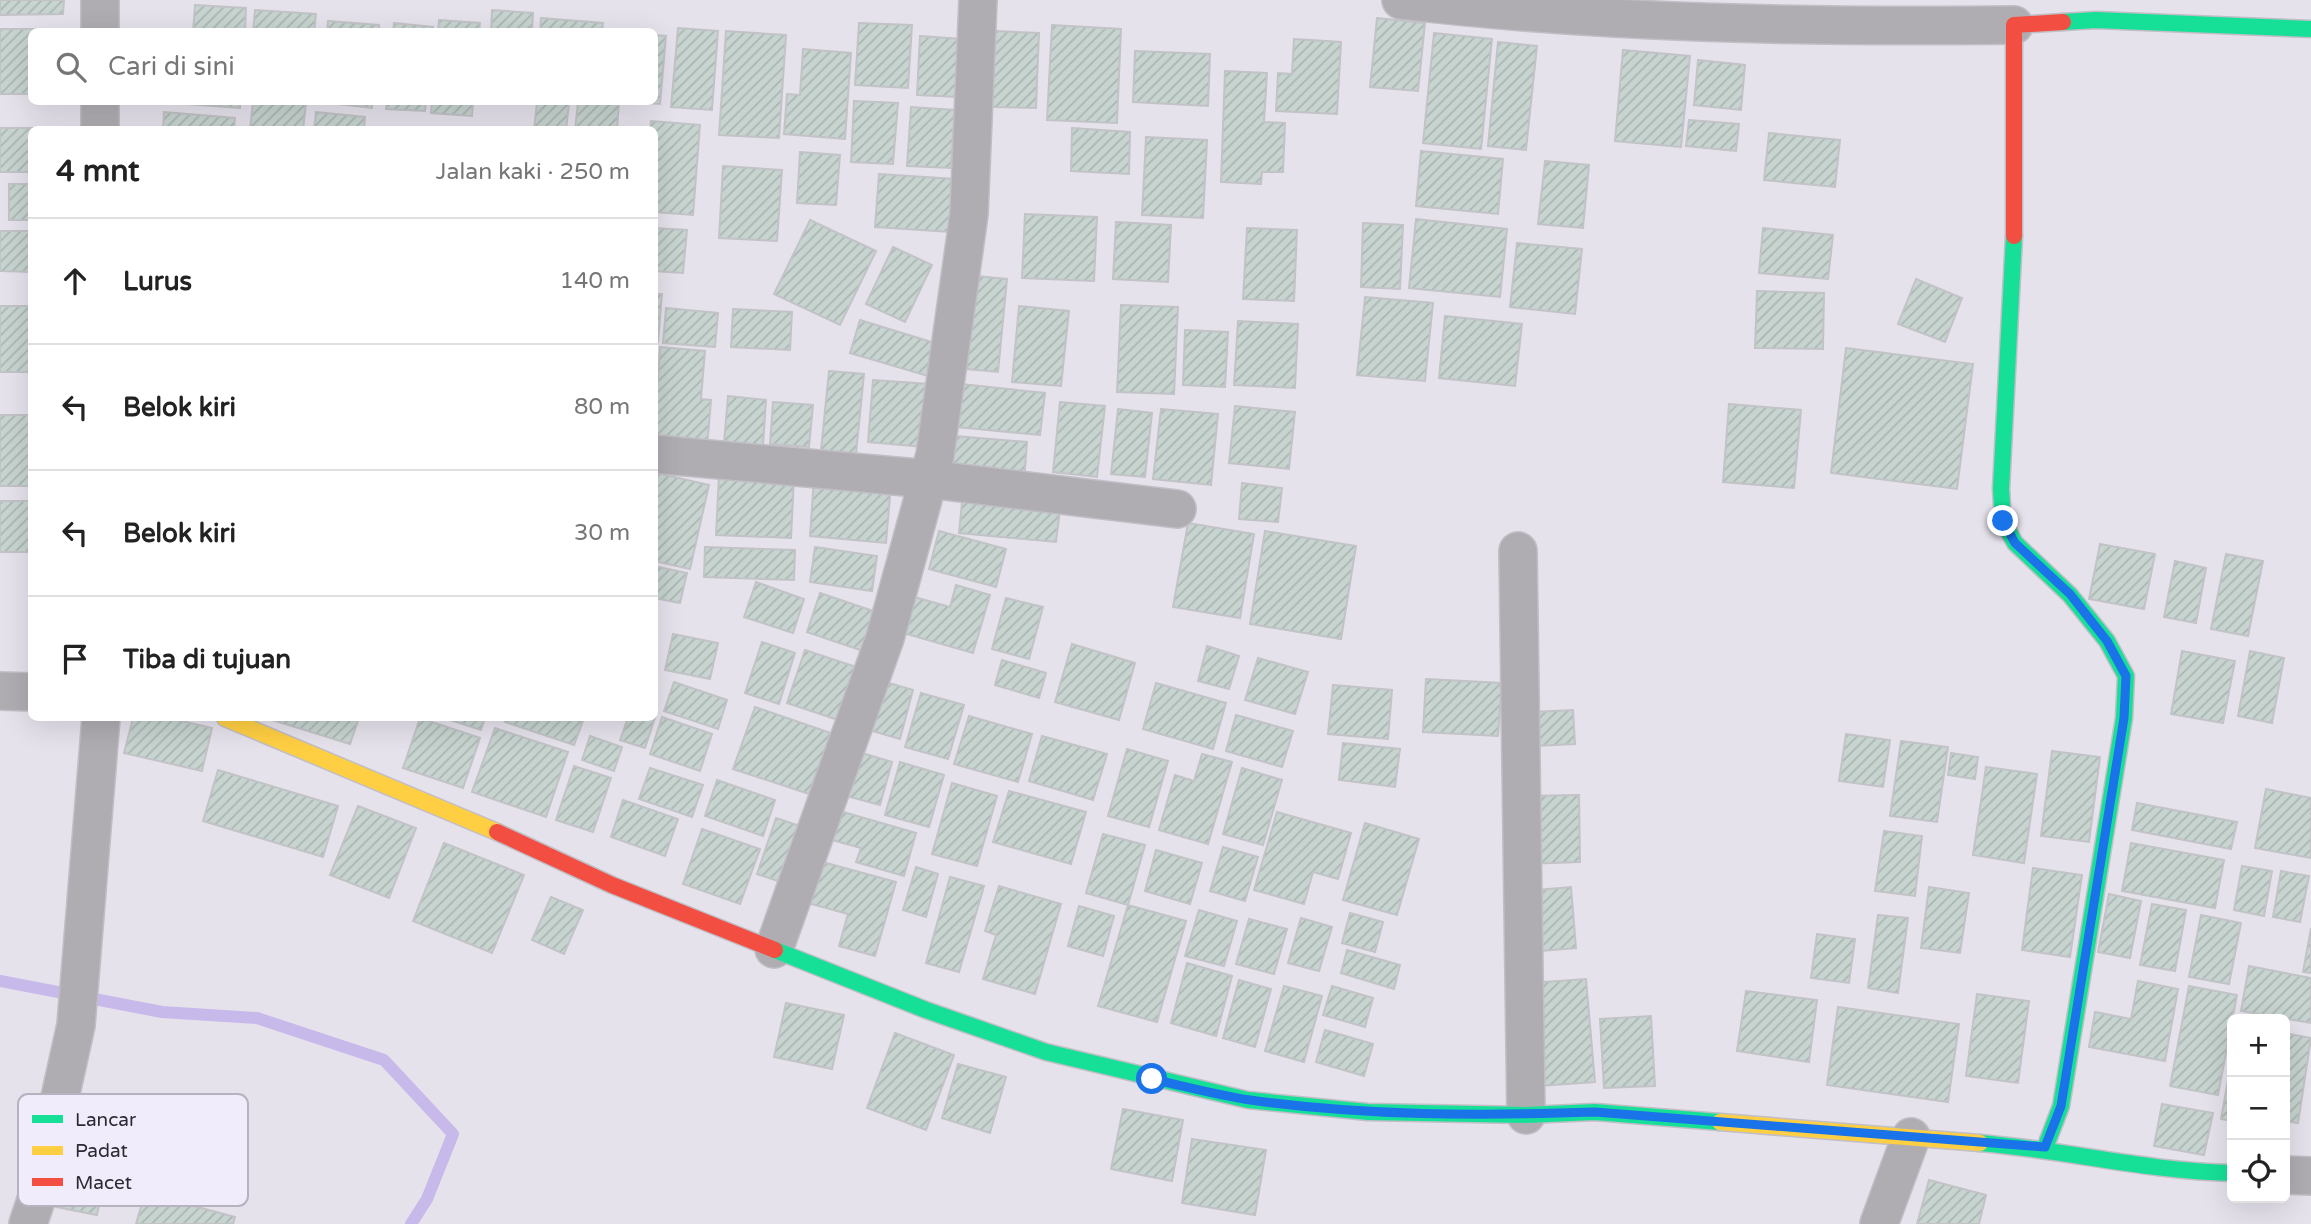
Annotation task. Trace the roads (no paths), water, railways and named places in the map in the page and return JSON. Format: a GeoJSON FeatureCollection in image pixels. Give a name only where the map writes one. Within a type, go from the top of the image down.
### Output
{"type":"FeatureCollection","features":[{"type":"Feature","properties":{"kind":"street"},"geometry":{"type":"LineString","coordinates":[[100,0],[100,28]]}},
{"type":"Feature","properties":{"kind":"street"},"geometry":{"type":"LineString","coordinates":[[774,949],[885,638],[935,455],[969,214],[978,0]]}},
{"type":"Feature","properties":{"kind":"street"},"geometry":{"type":"LineString","coordinates":[[1401,0],[1512,13],[1682,23],[1812,27],[2014,25],[2096,10],[2311,29]]}},
{"type":"Feature","properties":{"kind":"street"},"geometry":{"type":"LineString","coordinates":[[2014,25],[2017,104],[2014,270],[2001,489],[2003,521],[2015,543],[2070,594],[2107,641],[2126,676],[2124,718],[2061,1106],[2045,1147]]}},
{"type":"Feature","properties":{"kind":"street"},"geometry":{"type":"LineString","coordinates":[[100,105],[100,126]]}},
{"type":"Feature","properties":{"kind":"street"},"geometry":{"type":"LineString","coordinates":[[658,454],[928,479],[1177,509]]}},
{"type":"Feature","properties":{"kind":"street"},"geometry":{"type":"LineString","coordinates":[[1518,551],[1526,1115]]}},
{"type":"Feature","properties":{"kind":"street"},"geometry":{"type":"LineString","coordinates":[[0,691],[28,692]]}},
{"type":"Feature","properties":{"kind":"street"},"geometry":{"type":"LineString","coordinates":[[61,1094],[76,1026],[101,721]]}},
{"type":"Feature","properties":{"kind":"street"},"geometry":{"type":"LineString","coordinates":[[232,721],[468,818],[612,885],[926,1010],[1034,1048],[1152,1079],[1248,1100],[1355,1111],[1526,1115],[1595,1112],[2045,1147],[2129,1165],[2227,1173]]}},
{"type":"Feature","properties":{"kind":"street"},"geometry":{"type":"LineString","coordinates":[[1879,1224],[1911,1137]]}},
{"type":"Feature","properties":{"kind":"street"},"geometry":{"type":"LineString","coordinates":[[2290,1175],[2311,1176]]}},
{"type":"Feature","properties":{"kind":"street"},"geometry":{"type":"LineString","coordinates":[[28,1224],[34,1206]]}},
{"type":"Feature","properties":{"kind":"waterway"},"geometry":{"type":"LineString","coordinates":[[0,981],[162,1012],[257,1018],[384,1060],[453,1134],[427,1199],[411,1224]]}}]}
